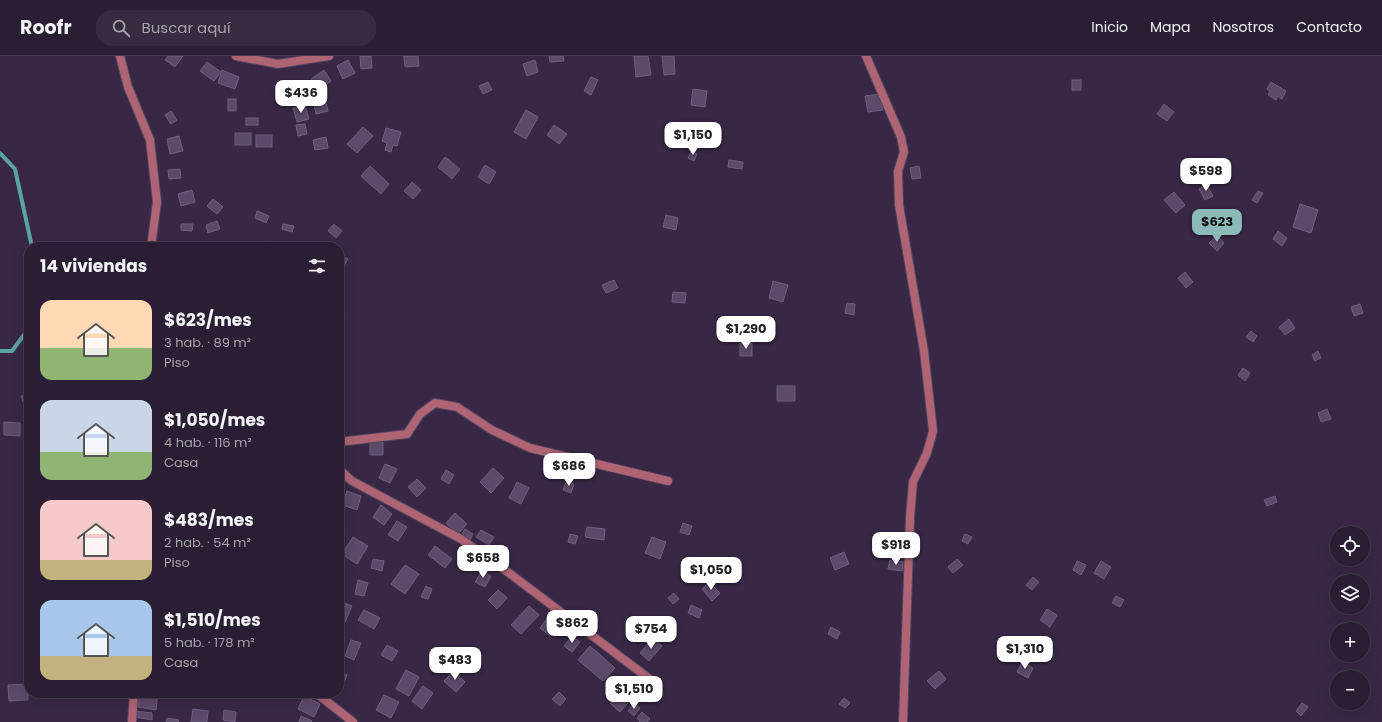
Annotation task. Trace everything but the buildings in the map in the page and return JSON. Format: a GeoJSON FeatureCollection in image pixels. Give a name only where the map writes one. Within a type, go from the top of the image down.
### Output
{"type":"FeatureCollection","features":[{"type":"Feature","properties":{"kind":"street"},"geometry":{"type":"LineString","coordinates":[[120,56],[128,87],[150,140],[157,202],[152,242]]}},
{"type":"Feature","properties":{"kind":"street"},"geometry":{"type":"LineString","coordinates":[[236,56],[278,64],[328,56]]}},
{"type":"Feature","properties":{"kind":"street"},"geometry":{"type":"LineString","coordinates":[[866,56],[901,137],[904,152],[898,171],[899,205],[924,351],[933,431],[927,453],[913,482],[910,518],[903,722]]}},
{"type":"Feature","properties":{"kind":"street"},"geometry":{"type":"LineString","coordinates":[[344,441],[407,434],[420,414],[435,403],[457,407],[492,430],[530,448],[668,481]]}},
{"type":"Feature","properties":{"kind":"street"},"geometry":{"type":"LineString","coordinates":[[344,474],[352,481],[461,539],[509,573],[651,680]]}},
{"type":"Feature","properties":{"kind":"street"},"geometry":{"type":"LineString","coordinates":[[132,722],[134,698]]}},
{"type":"Feature","properties":{"kind":"street"},"geometry":{"type":"LineString","coordinates":[[322,698],[353,722]]}},
{"type":"Feature","properties":{"kind":"waterway"},"geometry":{"type":"LineString","coordinates":[[0,153],[15,169],[31,242]]}},
{"type":"Feature","properties":{"kind":"waterway"},"geometry":{"type":"LineString","coordinates":[[0,351],[12,351],[24,335]]}}]}
